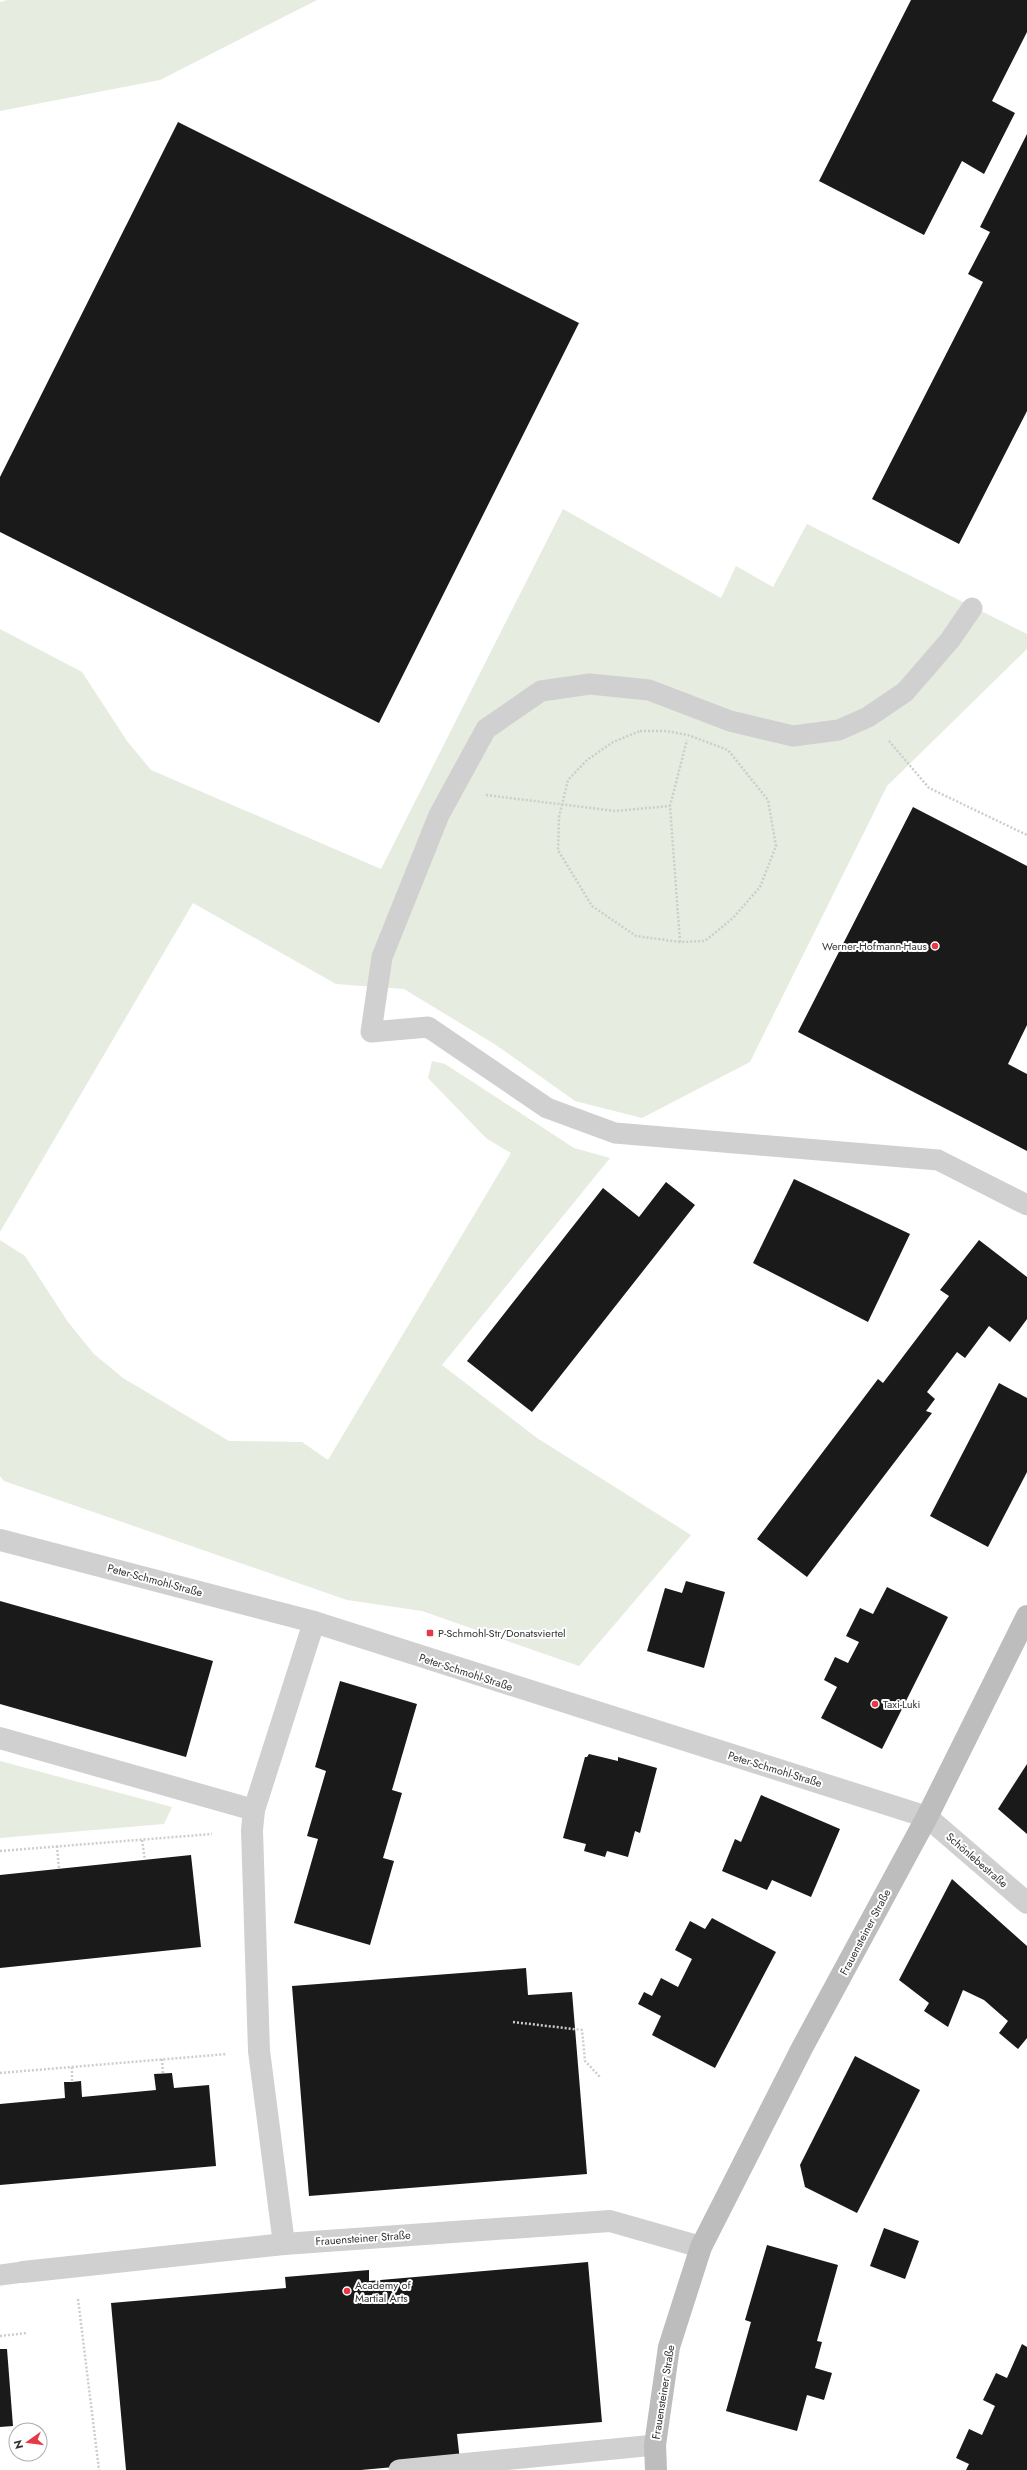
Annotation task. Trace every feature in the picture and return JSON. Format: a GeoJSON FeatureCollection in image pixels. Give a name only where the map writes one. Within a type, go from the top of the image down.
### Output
{"type":"FeatureCollection","features":[{"type":"Feature","properties":{"kind":"main road","name":"Frauensteiner Straße"},"geometry":{"type":"LineString","coordinates":[[656,2470],[655,2445],[669,2347],[701,2247],[802,2048],[927,1817],[1027,1616]]}},
{"type":"Feature","properties":{"kind":"street","name":"Peter-Schmohl-Straße"},"geometry":{"type":"LineString","coordinates":[[0,1540],[314,1622],[927,1817]]}},
{"type":"Feature","properties":{"kind":"street"},"geometry":{"type":"LineString","coordinates":[[284,2244],[259,2051],[253,1820],[314,1622]]}},
{"type":"Feature","properties":{"kind":"street"},"geometry":{"type":"LineString","coordinates":[[0,1738],[253,1820]]}},
{"type":"Feature","properties":{"kind":"street","name":"Schönlebestraße"},"geometry":{"type":"LineString","coordinates":[[927,1817],[1027,1903]]}},
{"type":"Feature","properties":{"kind":"street","name":"Frauensteiner Straße"},"geometry":{"type":"LineString","coordinates":[[23,2272],[284,2244],[610,2221],[701,2247]]}},
{"type":"Feature","properties":{"kind":"lane"},"geometry":{"type":"LineString","coordinates":[[972,608],[950,640],[905,692],[868,717],[839,730],[793,736],[730,721],[649,690],[590,684],[541,691],[486,729],[440,815],[382,957],[372,1032],[428,1027],[547,1108],[615,1133],[938,1160],[1027,1205]]}},
{"type":"Feature","properties":{"kind":"lane"},"geometry":{"type":"LineString","coordinates":[[0,2275],[23,2272]]}},
{"type":"Feature","properties":{"kind":"lane"},"geometry":{"type":"LineString","coordinates":[[399,2470],[655,2445]]}},
{"type":"Feature","properties":{"kind":"path"},"geometry":{"type":"LineString","coordinates":[[680,942],[670,806],[696,708]]}},
{"type":"Feature","properties":{"kind":"path"},"geometry":{"type":"LineString","coordinates":[[868,717],[929,788],[1027,835]]}},
{"type":"Feature","properties":{"kind":"path"},"geometry":{"type":"LineString","coordinates":[[640,731],[666,731],[688,735],[728,750],[768,800],[776,846],[760,887],[733,918],[705,941],[680,942],[636,936],[592,906],[558,850],[559,817],[562,804],[568,780],[587,760],[613,742],[640,731]]}},
{"type":"Feature","properties":{"kind":"path"},"geometry":{"type":"LineString","coordinates":[[452,792],[615,811],[670,806]]}},
{"type":"Feature","properties":{"kind":"path"},"geometry":{"type":"LineString","coordinates":[[0,1851],[142,1840],[253,1820]]}},
{"type":"Feature","properties":{"kind":"path"},"geometry":{"type":"LineString","coordinates":[[142,1840],[145,1860]]}},
{"type":"Feature","properties":{"kind":"path"},"geometry":{"type":"LineString","coordinates":[[57,1846],[60,1869]]}},
{"type":"Feature","properties":{"kind":"path"},"geometry":{"type":"LineString","coordinates":[[513,2022],[582,2030],[585,2061],[600,2077]]}},
{"type":"Feature","properties":{"kind":"path"},"geometry":{"type":"LineString","coordinates":[[0,2073],[230,2054]]}},
{"type":"Feature","properties":{"kind":"path"},"geometry":{"type":"LineString","coordinates":[[162,2059],[163,2074]]}},
{"type":"Feature","properties":{"kind":"path"},"geometry":{"type":"LineString","coordinates":[[72,2067],[72,2082]]}},
{"type":"Feature","properties":{"kind":"path"},"geometry":{"type":"LineString","coordinates":[[74,2266],[99,2470]]}},
{"type":"Feature","properties":{"kind":"path"},"geometry":{"type":"LineString","coordinates":[[0,2336],[27,2333]]}},
{"type":"Feature","properties":{"kind":"shaded area"},"geometry":{"type":"Polygon","coordinates":[[[7,0],[317,0],[160,80],[0,111],[0,2],[7,0]]]}},
{"type":"Feature","properties":{"kind":"shaded area"},"geometry":{"type":"Polygon","coordinates":[[[563,509],[721,598],[736,566],[773,587],[807,524],[1027,634],[1027,649],[887,786],[750,1062],[642,1118],[575,1101],[496,1045],[404,989],[336,984],[193,903],[0,1232],[0,629],[82,672],[127,741],[151,770],[381,869],[563,509]]]}},
{"type":"Feature","properties":{"kind":"shaded area"},"geometry":{"type":"Polygon","coordinates":[[[432,1061],[445,1064],[574,1148],[610,1158],[442,1365],[537,1438],[691,1535],[579,1666],[422,1611],[347,1600],[4,1481],[0,1476],[0,1240],[25,1256],[68,1322],[94,1354],[123,1378],[229,1441],[302,1442],[328,1460],[511,1153],[486,1138],[428,1078],[432,1061]]]}},
{"type":"Feature","properties":{"kind":"shaded area"},"geometry":{"type":"Polygon","coordinates":[[[0,1761],[172,1807],[164,1824],[0,1838],[0,1761]]]}},
{"type":"Feature","properties":{"kind":"building"},"geometry":{"type":"Polygon","coordinates":[[[911,0],[1027,0],[1027,32],[992,101],[1015,113],[984,174],[962,161],[924,235],[819,181],[911,0]]]}},
{"type":"Feature","properties":{"kind":"building"},"geometry":{"type":"Polygon","coordinates":[[[178,122],[579,323],[379,723],[0,532],[0,477],[178,122]]]}},
{"type":"Feature","properties":{"kind":"building"},"geometry":{"type":"Polygon","coordinates":[[[1027,134],[1027,411],[959,544],[872,499],[983,282],[968,274],[990,232],[980,227],[1027,134]]]}},
{"type":"Feature","properties":{"kind":"building","name":"Werner-Hofmann-Haus"},"geometry":{"type":"Polygon","coordinates":[[[913,807],[1027,866],[1027,1025],[1008,1064],[1027,1074],[1027,1151],[798,1032],[913,807]]]}},
{"type":"Feature","properties":{"kind":"building"},"geometry":{"type":"Polygon","coordinates":[[[794,1179],[910,1234],[868,1322],[753,1263],[794,1179]]]}},
{"type":"Feature","properties":{"kind":"building"},"geometry":{"type":"Polygon","coordinates":[[[666,1182],[695,1205],[532,1412],[467,1361],[603,1188],[639,1217],[666,1182]]]}},
{"type":"Feature","properties":{"kind":"building"},"geometry":{"type":"Polygon","coordinates":[[[979,1240],[1027,1277],[1027,1319],[1010,1342],[989,1326],[965,1358],[957,1352],[927,1392],[935,1399],[926,1411],[932,1413],[807,1577],[757,1539],[878,1379],[883,1383],[949,1296],[940,1290],[979,1240]]]}},
{"type":"Feature","properties":{"kind":"building"},"geometry":{"type":"Polygon","coordinates":[[[999,1383],[1027,1398],[1027,1472],[988,1547],[930,1516],[999,1383]]]}},
{"type":"Feature","properties":{"kind":"building"},"geometry":{"type":"Polygon","coordinates":[[[686,1581],[725,1592],[704,1668],[647,1651],[665,1588],[682,1593],[686,1581]]]}},
{"type":"Feature","properties":{"kind":"building"},"geometry":{"type":"Polygon","coordinates":[[[887,1587],[948,1617],[882,1749],[821,1718],[837,1687],[824,1680],[835,1657],[848,1663],[859,1642],[846,1636],[860,1608],[873,1614],[887,1587]]]}},
{"type":"Feature","properties":{"kind":"building"},"geometry":{"type":"Polygon","coordinates":[[[0,1601],[213,1661],[186,1757],[0,1704],[0,1601]]]}},
{"type":"Feature","properties":{"kind":"building"},"geometry":{"type":"Polygon","coordinates":[[[340,1681],[417,1704],[392,1790],[402,1793],[383,1858],[394,1861],[370,1945],[294,1923],[318,1839],[307,1836],[326,1771],[315,1767],[340,1681]]]}},
{"type":"Feature","properties":{"kind":"building"},"geometry":{"type":"Polygon","coordinates":[[[589,1754],[618,1761],[618,1757],[657,1768],[640,1833],[635,1831],[628,1857],[607,1851],[605,1857],[584,1851],[586,1844],[563,1838],[585,1757],[589,1754]]]}},
{"type":"Feature","properties":{"kind":"building"},"geometry":{"type":"Polygon","coordinates":[[[1027,1764],[1027,1834],[998,1809],[1027,1764]]]}},
{"type":"Feature","properties":{"kind":"building"},"geometry":{"type":"Polygon","coordinates":[[[761,1795],[840,1829],[811,1897],[772,1880],[767,1890],[722,1871],[735,1839],[741,1842],[761,1795]]]}},
{"type":"Feature","properties":{"kind":"building"},"geometry":{"type":"Polygon","coordinates":[[[191,1855],[201,1947],[0,1968],[0,1875],[191,1855]]]}},
{"type":"Feature","properties":{"kind":"building"},"geometry":{"type":"Polygon","coordinates":[[[952,1879],[1027,1946],[1027,2038],[1018,2049],[999,2033],[1008,2021],[984,2000],[963,1990],[948,2027],[924,2011],[929,2003],[899,1980],[952,1879]]]}},
{"type":"Feature","properties":{"kind":"building"},"geometry":{"type":"Polygon","coordinates":[[[712,1918],[776,1952],[715,2068],[652,2035],[661,2016],[638,2004],[644,1992],[652,1996],[661,1978],[678,1987],[692,1959],[675,1950],[690,1921],[705,1929],[712,1918]]]}},
{"type":"Feature","properties":{"kind":"building"},"geometry":{"type":"Polygon","coordinates":[[[526,1968],[528,1995],[572,1992],[587,2174],[309,2196],[292,1986],[526,1968]]]}},
{"type":"Feature","properties":{"kind":"building"},"geometry":{"type":"Polygon","coordinates":[[[855,2056],[920,2090],[857,2213],[805,2187],[800,2165],[855,2056]]]}},
{"type":"Feature","properties":{"kind":"building"},"geometry":{"type":"Polygon","coordinates":[[[172,2073],[174,2088],[209,2085],[216,2166],[0,2185],[0,2104],[65,2098],[64,2082],[81,2081],[82,2097],[156,2090],[154,2074],[172,2073]]]}},
{"type":"Feature","properties":{"kind":"building"},"geometry":{"type":"Polygon","coordinates":[[[884,2228],[919,2241],[905,2279],[870,2266],[884,2228]]]}},
{"type":"Feature","properties":{"kind":"building"},"geometry":{"type":"Polygon","coordinates":[[[767,2245],[838,2265],[817,2341],[822,2342],[815,2368],[832,2373],[824,2400],[807,2395],[797,2431],[726,2411],[751,2322],[745,2320],[767,2245]]]}},
{"type":"Feature","properties":{"kind":"building"},"geometry":{"type":"Polygon","coordinates":[[[588,2262],[602,2422],[457,2434],[460,2461],[361,2470],[126,2470],[111,2303],[286,2288],[285,2277],[369,2270],[369,2281],[588,2262]]]}},
{"type":"Feature","properties":{"kind":"building"},"geometry":{"type":"Polygon","coordinates":[[[1022,2344],[1027,2347],[1027,2470],[966,2470],[969,2464],[956,2458],[969,2429],[982,2435],[995,2406],[983,2400],[996,2373],[1007,2378],[1022,2344]]]}},
{"type":"Feature","properties":{"kind":"building"},"geometry":{"type":"Polygon","coordinates":[[[0,2349],[7,2349],[13,2422],[8,2422],[8,2426],[0,2427],[0,2349]]]}},
{"type":"Feature","properties":{"kind":"place","name":"Werner-Hofmann-Haus"},"geometry":{"type":"Point","coordinates":[935,946]}},
{"type":"Feature","properties":{"kind":"place","name":"P-Schmohl-Str/Donatsviertel"},"geometry":{"type":"Point","coordinates":[430,1633]}},
{"type":"Feature","properties":{"kind":"place","name":"Taxi-Luki"},"geometry":{"type":"Point","coordinates":[875,1704]}},
{"type":"Feature","properties":{"kind":"place","name":"Academy of Martial Arts"},"geometry":{"type":"Point","coordinates":[347,2291]}}]}
